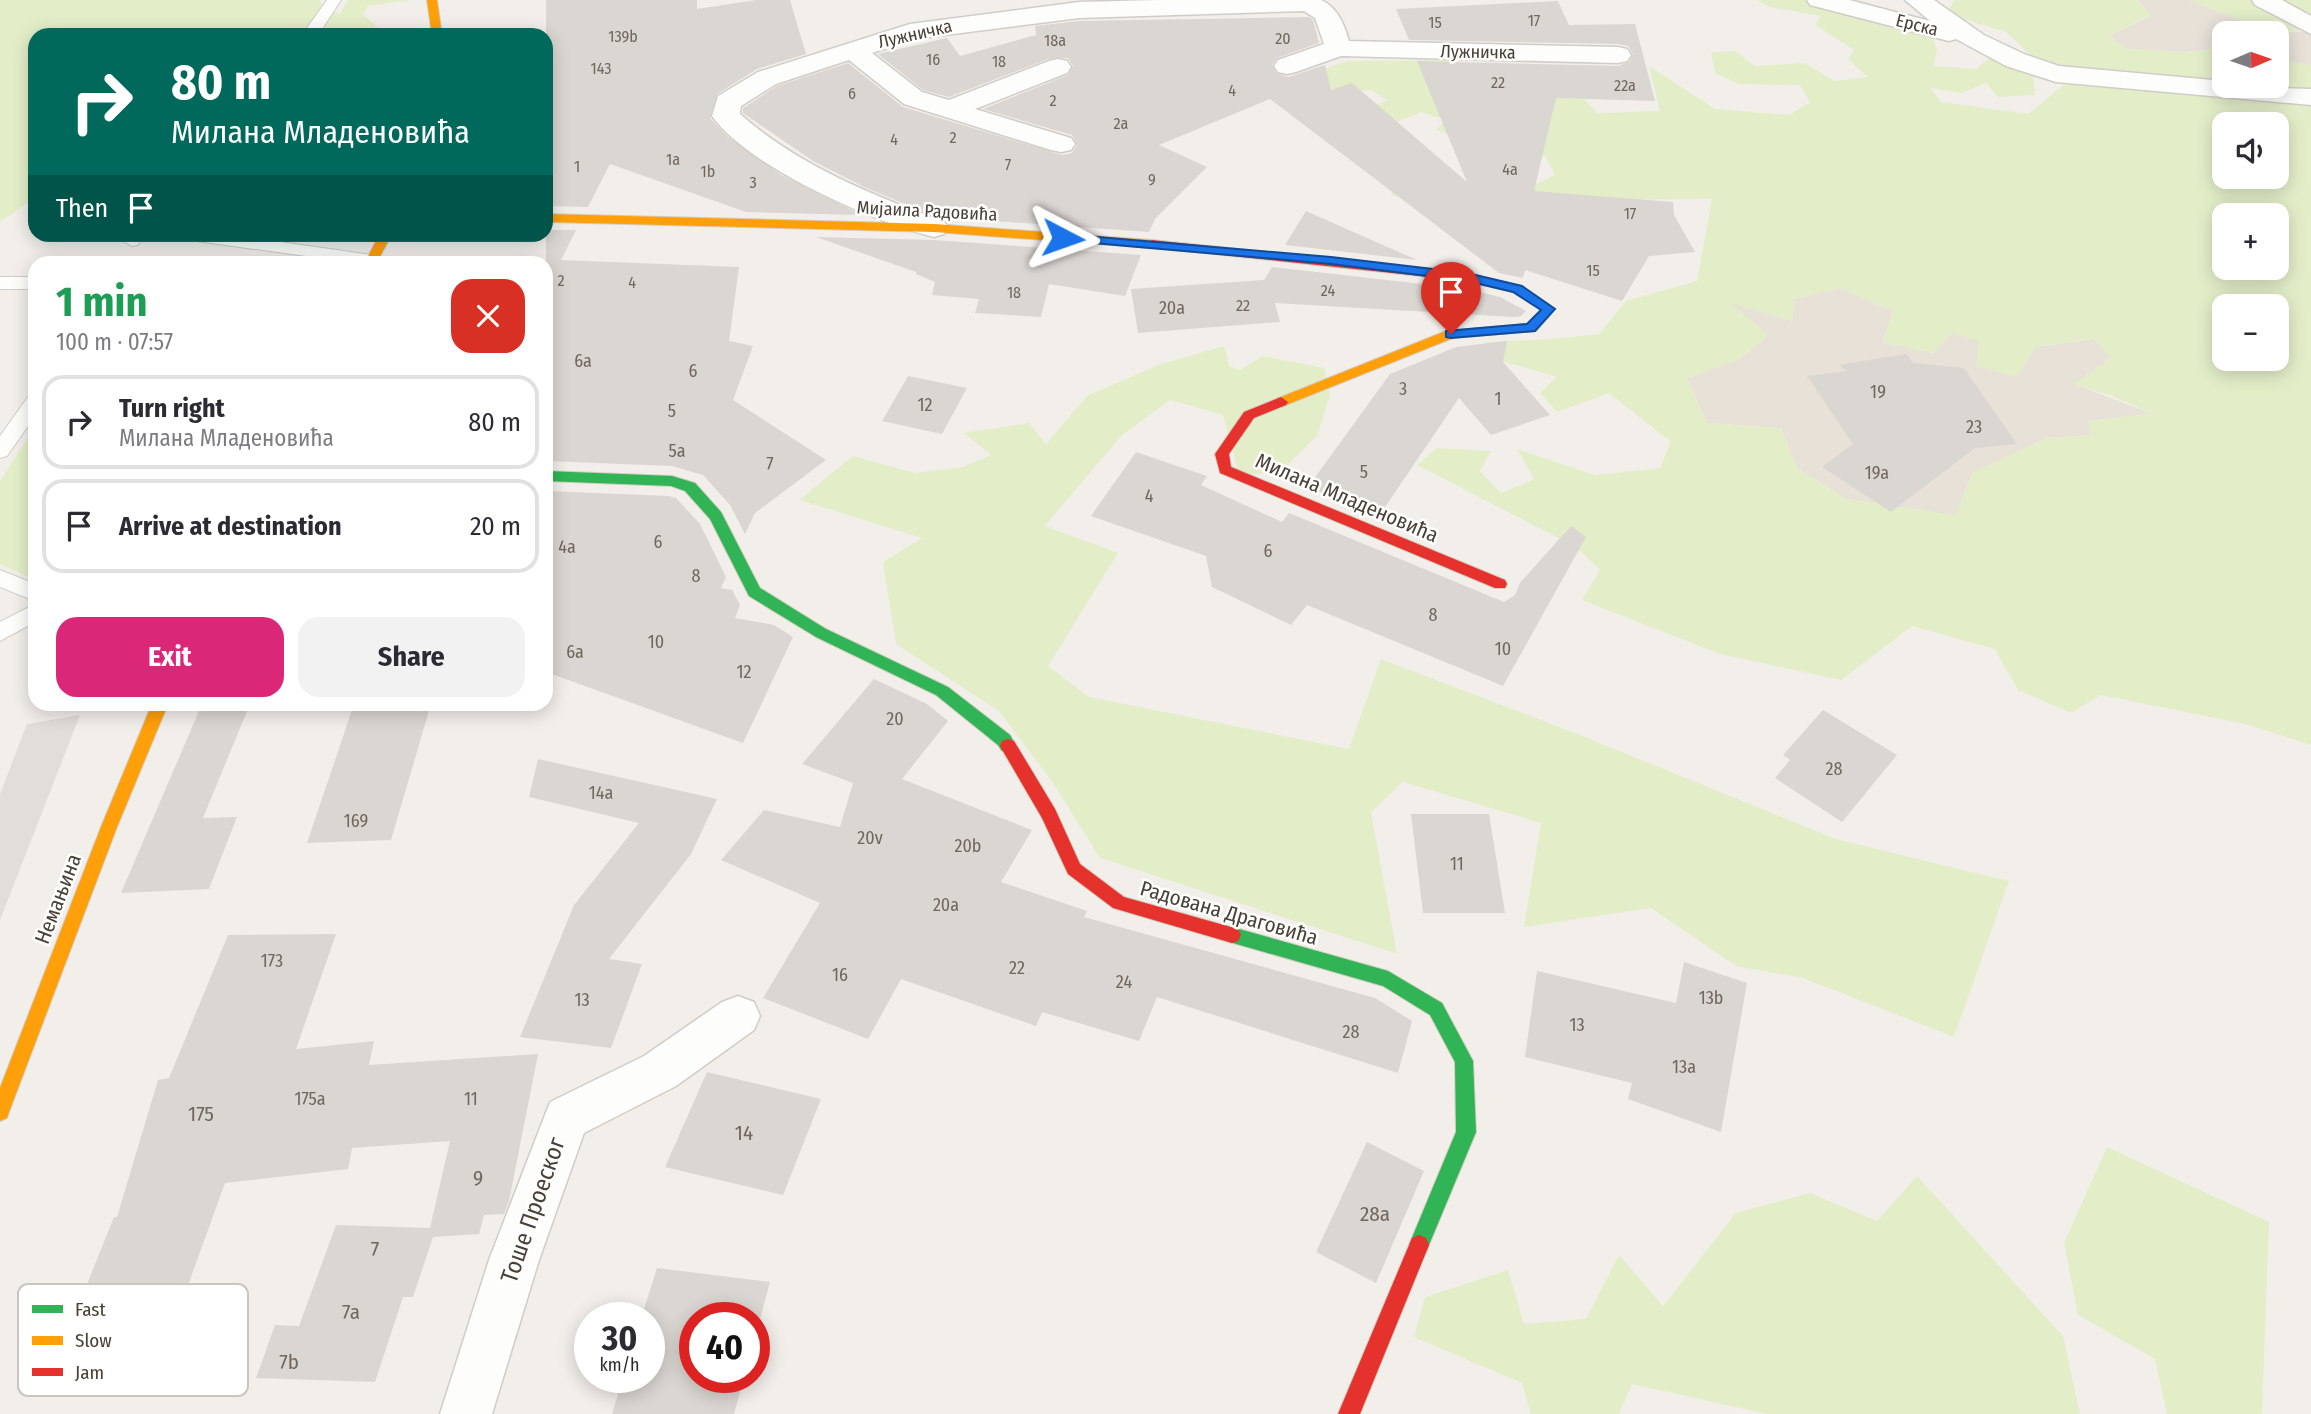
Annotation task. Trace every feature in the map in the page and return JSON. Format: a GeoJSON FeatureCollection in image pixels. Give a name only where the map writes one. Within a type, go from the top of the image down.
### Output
{"type":"FeatureCollection","features":[{"type":"Feature","properties":{"kind":"street"},"geometry":{"type":"LineString","coordinates":[[432,0],[436,28]]}},
{"type":"Feature","properties":{"kind":"street","name":"Ерска"},"geometry":{"type":"LineString","coordinates":[[1819,0],[1975,40]]}},
{"type":"Feature","properties":{"kind":"street"},"geometry":{"type":"LineString","coordinates":[[1917,0],[1975,40],[2015,60],[2056,74],[2311,97]]}},
{"type":"Feature","properties":{"kind":"street"},"geometry":{"type":"LineString","coordinates":[[2264,0],[2311,26]]}},
{"type":"Feature","properties":{"kind":"street","name":"Лужничка"},"geometry":{"type":"LineString","coordinates":[[934,228],[801,173],[751,141],[726,117],[728,102],[768,78],[910,32],[1052,13],[1312,4],[1328,16],[1338,48]]}},
{"type":"Feature","properties":{"kind":"street","name":"Лужничка"},"geometry":{"type":"LineString","coordinates":[[1287,66],[1338,48],[1618,55]]}},
{"type":"Feature","properties":{"kind":"street"},"geometry":{"type":"LineString","coordinates":[[853,50],[913,98],[1061,144]]}},
{"type":"Feature","properties":{"kind":"street"},"geometry":{"type":"LineString","coordinates":[[948,110],[1058,67]]}},
{"type":"Feature","properties":{"kind":"street","name":"Мијаила Радовића"},"geometry":{"type":"LineString","coordinates":[[553,218],[934,228],[1192,247],[1467,277],[1517,289],[1549,309]]}},
{"type":"Feature","properties":{"kind":"street","name":"Милана Младеновића"},"geometry":{"type":"LineString","coordinates":[[1500,584],[1225,470],[1222,454],[1249,415],[1451,334],[1531,328],[1549,309]]}},
{"type":"Feature","properties":{"kind":"street","name":"Радована Драговића"},"geometry":{"type":"LineString","coordinates":[[553,476],[672,481],[690,487],[716,516],[754,592],[821,633],[942,691],[1004,740],[1049,814],[1074,869],[1119,903],[1388,979],[1436,1009],[1464,1061],[1466,1132],[1349,1414]]}},
{"type":"Feature","properties":{"kind":"street","name":"Немањина"},"geometry":{"type":"LineString","coordinates":[[0,1112],[104,840],[157,711]]}},
{"type":"Feature","properties":{"kind":"street","name":"Тоше Проеског"},"geometry":{"type":"LineString","coordinates":[[466,1414],[514,1260],[566,1118],[660,1071],[738,1016]]}},
{"type":"Feature","properties":{"kind":"lane"},"geometry":{"type":"LineString","coordinates":[[316,28],[334,0]]}},
{"type":"Feature","properties":{"kind":"lane"},"geometry":{"type":"LineString","coordinates":[[238,242],[337,256]]}},
{"type":"Feature","properties":{"kind":"lane"},"geometry":{"type":"LineString","coordinates":[[0,284],[28,283]]}},
{"type":"Feature","properties":{"kind":"lane"},"geometry":{"type":"LineString","coordinates":[[0,451],[28,412]]}},
{"type":"Feature","properties":{"kind":"lane"},"geometry":{"type":"LineString","coordinates":[[0,578],[28,590]]}},
{"type":"Feature","properties":{"kind":"lane"},"geometry":{"type":"LineString","coordinates":[[0,633],[28,616]]}},
{"type":"Feature","properties":{"kind":"shaded area"},"geometry":{"type":"Polygon","coordinates":[[[2138,0],[2190,0],[2241,21],[2212,21],[2212,49],[2187,52],[2126,49],[2108,36],[2150,16],[2138,0]]]}},
{"type":"Feature","properties":{"kind":"shaded area"},"geometry":{"type":"Polygon","coordinates":[[[2289,32],[2311,32],[2311,65],[2289,62],[2289,32]]]}},
{"type":"Feature","properties":{"kind":"shaded area"},"geometry":{"type":"Polygon","coordinates":[[[1840,288],[1893,311],[1883,342],[1934,353],[1952,333],[1979,341],[2036,347],[2094,339],[2111,358],[2074,384],[2153,414],[2089,421],[2091,435],[2047,438],[1973,473],[1955,516],[1846,499],[1796,468],[1781,428],[1707,423],[1687,378],[1740,359],[1768,335],[1728,302],[1792,321],[1794,299],[1840,288]]]}},
{"type":"Feature","properties":{"kind":"shaded area"},"geometry":{"type":"Polygon","coordinates":[[[80,715],[0,920],[0,794],[27,724],[80,715]]]}},
{"type":"Feature","properties":{"kind":"green space"},"geometry":{"type":"Polygon","coordinates":[[[0,0],[319,0],[325,8],[340,14],[348,0],[412,0],[368,6],[363,15],[379,28],[28,28],[28,203],[0,222],[0,0]]]}},
{"type":"Feature","properties":{"kind":"green space"},"geometry":{"type":"Polygon","coordinates":[[[1757,0],[1859,0],[1928,21],[1937,50],[1934,66],[1976,69],[1992,56],[2033,75],[2035,95],[1998,97],[1986,83],[1961,93],[1931,88],[1941,102],[2028,114],[2062,86],[2080,82],[2039,63],[2006,32],[1947,14],[1954,0],[2138,0],[2150,15],[2108,36],[2126,49],[2187,52],[2212,49],[2212,98],[2289,98],[2289,62],[2311,65],[2311,745],[2249,725],[2101,695],[2071,713],[2018,690],[1995,649],[1912,626],[1841,680],[1720,654],[1582,600],[1600,570],[1576,547],[1417,465],[1437,448],[1491,451],[1480,471],[1501,493],[1534,479],[1517,449],[1595,475],[1660,468],[1671,442],[1609,393],[1557,412],[1540,393],[1557,377],[1474,353],[1485,342],[1599,334],[1626,301],[1697,281],[1712,199],[1611,200],[1489,222],[1391,195],[1400,174],[1520,192],[1555,175],[1546,157],[1487,146],[1436,130],[1446,120],[1421,112],[1380,129],[1356,115],[1387,100],[1371,90],[1304,95],[1294,79],[1348,61],[1451,60],[1467,114],[1537,75],[1579,93],[1597,113],[1660,111],[1649,66],[1715,109],[1789,115],[1810,102],[1800,85],[1739,84],[1715,73],[1711,52],[1735,51],[1755,66],[1804,63],[1835,81],[1868,77],[1848,59],[1854,50],[1815,25],[1821,16],[1769,7],[1757,0]],[[1840,288],[1794,299],[1793,321],[1730,303],[1769,335],[1740,359],[1687,378],[1707,423],[1781,428],[1797,468],[1846,499],[1955,515],[1973,473],[2047,438],[2090,435],[2089,421],[2151,413],[2112,396],[2073,384],[2111,358],[2094,339],[2036,347],[2017,377],[1976,366],[1979,341],[1952,333],[1934,353],[1883,342],[1893,311],[1840,288]]]}},
{"type":"Feature","properties":{"kind":"green space"},"geometry":{"type":"Polygon","coordinates":[[[2190,0],[2311,0],[2311,30],[2289,30],[2289,21],[2241,21],[2190,0]]]}},
{"type":"Feature","properties":{"kind":"green space"},"geometry":{"type":"Polygon","coordinates":[[[1224,346],[1229,366],[1240,370],[1263,356],[1324,368],[1330,395],[1317,436],[1279,473],[1239,474],[1223,415],[1170,400],[1121,436],[1045,526],[1118,553],[1048,666],[1089,697],[1349,749],[1381,659],[1575,733],[1836,839],[2009,881],[1954,1037],[1803,978],[1736,966],[1651,908],[1524,927],[1541,823],[1403,782],[1371,812],[1397,954],[1100,858],[1053,783],[999,711],[896,644],[883,562],[922,538],[799,500],[853,456],[915,473],[963,467],[991,455],[964,433],[1029,423],[1046,444],[1087,396],[1158,365],[1224,346]]]}},
{"type":"Feature","properties":{"kind":"green space"},"geometry":{"type":"Polygon","coordinates":[[[28,438],[28,577],[0,564],[0,481],[28,438]]]}},
{"type":"Feature","properties":{"kind":"green space"},"geometry":{"type":"Polygon","coordinates":[[[2107,1147],[2269,1222],[2262,1414],[2167,1414],[2155,1359],[2078,1315],[2064,1243],[2107,1147]]]}},
{"type":"Feature","properties":{"kind":"green space"},"geometry":{"type":"Polygon","coordinates":[[[1917,1176],[2063,1336],[2080,1414],[1767,1414],[1632,1384],[1619,1414],[1531,1414],[1522,1383],[1414,1337],[1425,1297],[1508,1270],[1524,1324],[1586,1319],[1619,1255],[1663,1306],[1736,1213],[1810,1193],[1877,1221],[1917,1176]]]}},
{"type":"Feature","properties":{"kind":"building"},"geometry":{"type":"Polygon","coordinates":[[[546,0],[697,0],[697,9],[756,0],[790,0],[806,54],[757,69],[717,94],[710,118],[728,137],[781,175],[862,215],[746,212],[610,164],[588,207],[553,206],[553,28],[546,28],[546,0]]]}},
{"type":"Feature","properties":{"kind":"building"},"geometry":{"type":"Polygon","coordinates":[[[1558,1],[1569,25],[1635,24],[1655,101],[1556,98],[1534,191],[1673,202],[1674,215],[1695,252],[1649,256],[1622,301],[1525,270],[1523,278],[1499,273],[1270,99],[1159,145],[1207,167],[1155,219],[1149,232],[937,217],[864,187],[813,161],[743,113],[743,108],[777,86],[848,63],[903,107],[1062,155],[1072,153],[1077,145],[1072,135],[983,109],[1068,75],[1073,66],[1068,58],[1048,59],[949,97],[923,90],[878,54],[947,38],[960,56],[1036,35],[1035,26],[1079,21],[1309,17],[1313,20],[1319,43],[1277,58],[1272,65],[1276,73],[1288,77],[1325,65],[1331,90],[1352,83],[1467,182],[1417,61],[1618,66],[1629,62],[1633,54],[1628,46],[1618,44],[1409,40],[1396,9],[1558,1]]]}},
{"type":"Feature","properties":{"kind":"building"},"geometry":{"type":"Polygon","coordinates":[[[1306,211],[1417,260],[1285,245],[1306,211]]]}},
{"type":"Feature","properties":{"kind":"building"},"geometry":{"type":"Polygon","coordinates":[[[553,230],[576,230],[561,260],[739,267],[729,341],[753,346],[733,400],[826,460],[755,513],[745,534],[730,505],[703,475],[672,466],[553,461],[553,256],[546,256],[546,242],[553,242],[553,230]]]}},
{"type":"Feature","properties":{"kind":"building"},"geometry":{"type":"Polygon","coordinates":[[[816,237],[934,240],[1141,255],[1125,296],[1049,284],[1041,317],[975,313],[979,299],[932,295],[935,282],[916,272],[816,237]]]}},
{"type":"Feature","properties":{"kind":"building"},"geometry":{"type":"Polygon","coordinates":[[[1272,267],[1467,289],[1500,297],[1526,311],[1521,316],[1513,317],[1275,303],[1280,322],[1138,333],[1131,289],[1264,280],[1272,267]]]}},
{"type":"Feature","properties":{"kind":"building"},"geometry":{"type":"Polygon","coordinates":[[[1507,341],[1503,362],[1550,415],[1491,435],[1459,398],[1379,516],[1308,487],[1390,374],[1456,347],[1507,341]]]}},
{"type":"Feature","properties":{"kind":"building"},"geometry":{"type":"Polygon","coordinates":[[[1906,354],[1913,363],[1964,368],[2017,444],[1975,448],[1891,512],[1822,467],[1853,444],[1807,376],[1847,371],[1838,365],[1906,354]]]}},
{"type":"Feature","properties":{"kind":"building"},"geometry":{"type":"Polygon","coordinates":[[[908,376],[967,388],[942,434],[882,421],[908,376]]]}},
{"type":"Feature","properties":{"kind":"building"},"geometry":{"type":"Polygon","coordinates":[[[1136,452],[1207,476],[1201,485],[1282,522],[1289,513],[1504,602],[1515,595],[1520,583],[1571,526],[1586,537],[1503,686],[1307,605],[1291,625],[1212,587],[1206,556],[1091,516],[1136,452]]]}},
{"type":"Feature","properties":{"kind":"building"},"geometry":{"type":"Polygon","coordinates":[[[553,491],[676,498],[700,524],[726,577],[721,588],[732,590],[740,605],[735,618],[774,625],[793,637],[743,743],[553,675],[553,491]]]}},
{"type":"Feature","properties":{"kind":"building"},"geometry":{"type":"Polygon","coordinates":[[[874,679],[927,704],[948,721],[902,779],[1032,830],[1001,882],[1087,911],[1084,917],[1375,998],[1412,1021],[1398,1073],[1157,997],[1139,1041],[1042,1012],[1036,1026],[901,979],[868,1039],[763,998],[820,903],[721,860],[764,810],[840,827],[853,783],[802,764],[874,679]]]}},
{"type":"Feature","properties":{"kind":"building"},"geometry":{"type":"Polygon","coordinates":[[[1823,710],[1897,755],[1842,822],[1775,778],[1790,760],[1783,755],[1823,710]]]}},
{"type":"Feature","properties":{"kind":"building"},"geometry":{"type":"Polygon","coordinates":[[[199,711],[247,711],[203,818],[237,817],[209,889],[121,893],[199,711]]]}},
{"type":"Feature","properties":{"kind":"building"},"geometry":{"type":"Polygon","coordinates":[[[352,711],[429,711],[391,840],[307,843],[352,711]]]}},
{"type":"Feature","properties":{"kind":"building"},"geometry":{"type":"Polygon","coordinates":[[[538,759],[717,799],[691,854],[609,959],[642,964],[611,1048],[520,1037],[574,905],[639,823],[529,797],[538,759]]]}},
{"type":"Feature","properties":{"kind":"building"},"geometry":{"type":"Polygon","coordinates":[[[1411,814],[1489,814],[1505,913],[1423,913],[1411,814]]]}},
{"type":"Feature","properties":{"kind":"building"},"geometry":{"type":"Polygon","coordinates":[[[336,934],[296,1049],[374,1041],[369,1065],[538,1054],[509,1201],[504,1214],[484,1215],[479,1234],[433,1237],[413,1297],[403,1297],[375,1382],[256,1378],[275,1325],[299,1326],[336,1225],[430,1228],[450,1141],[352,1148],[348,1169],[225,1183],[188,1284],[87,1284],[114,1217],[117,1217],[158,1080],[169,1078],[228,935],[336,934]]]}},
{"type":"Feature","properties":{"kind":"building"},"geometry":{"type":"Polygon","coordinates":[[[1684,962],[1747,983],[1721,1132],[1628,1099],[1632,1083],[1525,1057],[1537,971],[1676,1003],[1684,962]]]}},
{"type":"Feature","properties":{"kind":"building"},"geometry":{"type":"Polygon","coordinates":[[[707,1072],[821,1099],[783,1195],[665,1167],[707,1072]]]}},
{"type":"Feature","properties":{"kind":"building"},"geometry":{"type":"Polygon","coordinates":[[[1367,1142],[1424,1171],[1376,1283],[1316,1252],[1367,1142]]]}},
{"type":"Feature","properties":{"kind":"building"},"geometry":{"type":"Polygon","coordinates":[[[657,1268],[770,1282],[765,1302],[679,1302],[679,1393],[740,1393],[734,1414],[612,1414],[618,1393],[665,1393],[665,1302],[646,1302],[657,1268]]]}},
{"type":"Feature","properties":{"kind":"traffic: fast"},"geometry":{"type":"LineString","coordinates":[[553,476],[672,481],[690,487],[716,516],[754,592],[821,633],[942,691],[1008,746]]}},
{"type":"Feature","properties":{"kind":"traffic: fast"},"geometry":{"type":"LineString","coordinates":[[1232,935],[1388,979],[1436,1009],[1464,1061],[1466,1132],[1419,1245]]}},
{"type":"Feature","properties":{"kind":"traffic: slow"},"geometry":{"type":"LineString","coordinates":[[432,0],[436,28]]}},
{"type":"Feature","properties":{"kind":"traffic: slow"},"geometry":{"type":"LineString","coordinates":[[553,218],[934,228],[1152,244]]}},
{"type":"Feature","properties":{"kind":"traffic: slow"},"geometry":{"type":"LineString","coordinates":[[374,256],[382,242]]}},
{"type":"Feature","properties":{"kind":"traffic: slow"},"geometry":{"type":"LineString","coordinates":[[1281,402],[1451,334],[1531,328],[1549,309]]}},
{"type":"Feature","properties":{"kind":"traffic: slow"},"geometry":{"type":"LineString","coordinates":[[0,1112],[109,827],[157,711]]}},
{"type":"Feature","properties":{"kind":"traffic: jam"},"geometry":{"type":"LineString","coordinates":[[1152,244],[1467,277],[1517,289],[1549,309]]}},
{"type":"Feature","properties":{"kind":"traffic: jam"},"geometry":{"type":"LineString","coordinates":[[1281,402],[1249,415],[1222,454],[1225,470],[1500,584]]}},
{"type":"Feature","properties":{"kind":"traffic: jam"},"geometry":{"type":"LineString","coordinates":[[1008,746],[1049,814],[1074,869],[1119,903],[1232,935]]}},
{"type":"Feature","properties":{"kind":"traffic: jam"},"geometry":{"type":"LineString","coordinates":[[1349,1414],[1419,1245]]}},
{"type":"Feature","properties":{"kind":"route"},"geometry":{"type":"LineString","coordinates":[[1063,238],[1331,260],[1467,277],[1517,289],[1549,309],[1531,328],[1451,334]]}}]}
